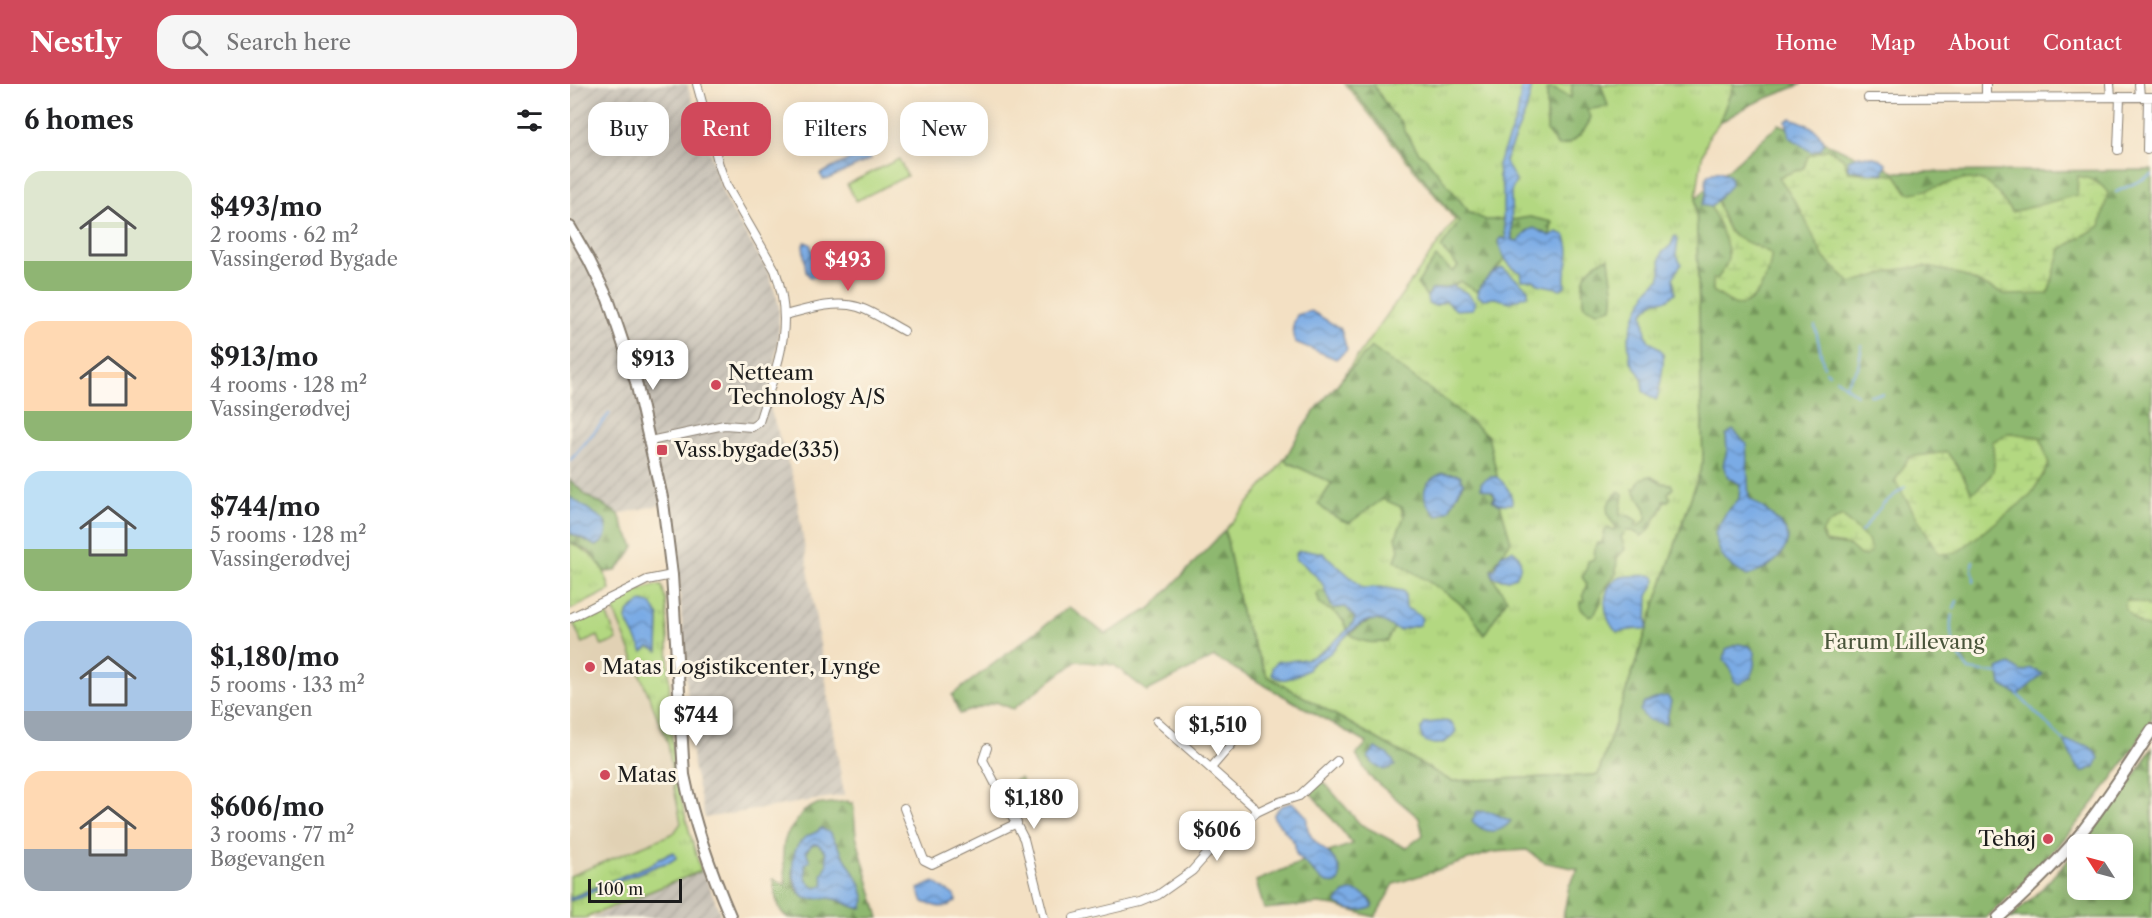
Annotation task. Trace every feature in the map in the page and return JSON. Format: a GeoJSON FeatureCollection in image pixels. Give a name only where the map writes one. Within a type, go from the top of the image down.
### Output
{"type":"FeatureCollection","features":[{"type":"Feature","properties":{"kind":"street"},"geometry":{"type":"LineString","coordinates":[[650,441],[724,425],[752,427],[759,422],[783,346],[785,315],[780,284],[775,270],[726,185],[698,84]]}},
{"type":"Feature","properties":{"kind":"street"},"geometry":{"type":"LineString","coordinates":[[1986,84],[1986,98]]}},
{"type":"Feature","properties":{"kind":"street"},"geometry":{"type":"LineString","coordinates":[[2110,84],[2115,97],[2118,150]]}},
{"type":"Feature","properties":{"kind":"street"},"geometry":{"type":"LineString","coordinates":[[2139,84],[2146,97],[2147,150]]}},
{"type":"Feature","properties":{"kind":"street"},"geometry":{"type":"LineString","coordinates":[[1868,98],[2146,97]]}},
{"type":"Feature","properties":{"kind":"street"},"geometry":{"type":"LineString","coordinates":[[570,227],[589,260],[615,318],[636,382],[650,441],[663,502],[672,575],[684,775],[700,838],[731,918]]}},
{"type":"Feature","properties":{"kind":"street"},"geometry":{"type":"LineString","coordinates":[[785,315],[818,306],[848,305],[859,307],[904,331]]}},
{"type":"Feature","properties":{"kind":"street"},"geometry":{"type":"LineString","coordinates":[[570,618],[647,580],[672,575]]}},
{"type":"Feature","properties":{"kind":"street"},"geometry":{"type":"LineString","coordinates":[[1211,768],[1255,717]]}},
{"type":"Feature","properties":{"kind":"street"},"geometry":{"type":"LineString","coordinates":[[1157,721],[1257,812]]}},
{"type":"Feature","properties":{"kind":"street"},"geometry":{"type":"LineString","coordinates":[[1998,918],[2022,897],[2080,835],[2112,793],[2152,730]]}},
{"type":"Feature","properties":{"kind":"street"},"geometry":{"type":"LineString","coordinates":[[987,748],[983,759],[1024,839],[1044,918]]}},
{"type":"Feature","properties":{"kind":"street"},"geometry":{"type":"LineString","coordinates":[[1074,918],[1141,902],[1158,895],[1192,871],[1216,844],[1257,812],[1299,795],[1337,761]]}},
{"type":"Feature","properties":{"kind":"street"},"geometry":{"type":"LineString","coordinates":[[904,808],[924,860],[932,864],[1017,823]]}},
{"type":"Feature","properties":{"kind":"shaded area"},"geometry":{"type":"Polygon","coordinates":[[[570,84],[687,84],[693,102],[681,102],[681,156],[711,156],[726,201],[768,271],[779,305],[779,333],[769,405],[794,481],[844,795],[705,818],[693,766],[678,573],[668,503],[619,514],[587,496],[570,480],[570,84]]]}},
{"type":"Feature","properties":{"kind":"shaded area"},"geometry":{"type":"Polygon","coordinates":[[[656,585],[662,586],[666,601],[671,722],[676,776],[701,871],[585,918],[570,918],[570,624],[640,590],[656,585]]]}},
{"type":"Feature","properties":{"kind":"shaded area"},"geometry":{"type":"Polygon","coordinates":[[[703,870],[722,918],[590,918],[701,871],[703,870]]]}},
{"type":"Feature","properties":{"kind":"green space"},"geometry":{"type":"Polygon","coordinates":[[[1345,84],[1734,84],[1719,123],[1710,134],[1702,157],[1696,198],[1703,462],[1598,775],[1451,781],[1267,676],[1242,617],[1225,530],[1274,473],[1455,220],[1345,84]]]}},
{"type":"Feature","properties":{"kind":"green space"},"geometry":{"type":"Polygon","coordinates":[[[1348,84],[1373,84],[1390,111],[1402,123],[1405,132],[1420,154],[1426,158],[1470,213],[1486,220],[1504,219],[1506,240],[1503,238],[1498,241],[1505,259],[1483,282],[1477,292],[1460,281],[1453,286],[1432,290],[1427,297],[1417,284],[1436,257],[1453,272],[1458,266],[1441,248],[1459,222],[1348,84]]]}},
{"type":"Feature","properties":{"kind":"green space"},"geometry":{"type":"Polygon","coordinates":[[[1572,84],[1601,84],[1608,106],[1587,110],[1591,117],[1582,132],[1569,143],[1558,146],[1547,132],[1547,89],[1554,89],[1571,98],[1572,84]]]}},
{"type":"Feature","properties":{"kind":"green space"},"geometry":{"type":"Polygon","coordinates":[[[1734,84],[1802,84],[1750,105],[1719,123],[1734,84]]]}},
{"type":"Feature","properties":{"kind":"green space","name":"Farum Lillevang"},"geometry":{"type":"Polygon","coordinates":[[[1779,124],[1896,172],[2152,170],[2152,718],[2097,799],[2055,849],[1986,918],[1563,918],[1569,886],[1578,869],[1543,862],[1527,850],[1493,852],[1394,884],[1375,917],[1319,904],[1264,909],[1256,881],[1304,861],[1315,874],[1340,869],[1329,852],[1353,844],[1310,792],[1323,781],[1360,824],[1406,848],[1423,835],[1419,818],[1369,776],[1356,755],[1367,743],[1214,657],[1147,691],[1114,665],[1077,661],[1013,709],[996,702],[959,714],[952,695],[1069,607],[1106,634],[1151,608],[1225,530],[1242,617],[1267,676],[1451,781],[1598,775],[1703,462],[1696,198],[1779,124]]]}},
{"type":"Feature","properties":{"kind":"green space"},"geometry":{"type":"Polygon","coordinates":[[[1828,149],[1843,158],[1848,172],[1896,175],[1908,193],[1961,180],[1982,181],[1994,189],[2012,212],[2077,195],[2078,176],[2095,181],[2108,193],[2100,226],[2061,249],[2048,294],[2007,295],[1959,274],[1924,266],[1896,270],[1851,283],[1824,258],[1801,211],[1779,177],[1804,168],[1808,156],[1828,149]]]}},
{"type":"Feature","properties":{"kind":"green space"},"geometry":{"type":"Polygon","coordinates":[[[899,159],[907,176],[856,201],[847,184],[899,159]]]}},
{"type":"Feature","properties":{"kind":"green space"},"geometry":{"type":"Polygon","coordinates":[[[1717,200],[1727,228],[1732,234],[1771,254],[1769,269],[1761,287],[1749,301],[1742,304],[1734,304],[1713,291],[1713,279],[1718,278],[1728,256],[1723,234],[1711,207],[1717,200]]]}},
{"type":"Feature","properties":{"kind":"green space"},"geometry":{"type":"Polygon","coordinates":[[[1530,217],[1552,222],[1550,236],[1541,231],[1529,230],[1518,241],[1512,240],[1512,220],[1530,217]]]}},
{"type":"Feature","properties":{"kind":"green space"},"geometry":{"type":"Polygon","coordinates":[[[1609,258],[1613,290],[1612,308],[1597,312],[1584,306],[1583,282],[1588,270],[1600,261],[1609,258]]]}},
{"type":"Feature","properties":{"kind":"green space"},"geometry":{"type":"Polygon","coordinates":[[[1371,347],[1447,402],[1488,436],[1497,475],[1490,477],[1491,491],[1495,496],[1492,500],[1500,504],[1511,541],[1491,570],[1493,578],[1507,599],[1484,635],[1471,614],[1457,601],[1395,560],[1399,550],[1396,536],[1404,517],[1401,507],[1383,499],[1349,523],[1337,518],[1318,504],[1332,483],[1285,461],[1312,415],[1371,347]],[[1443,473],[1427,488],[1425,497],[1437,516],[1449,510],[1463,484],[1460,475],[1443,473]]]}},
{"type":"Feature","properties":{"kind":"green space"},"geometry":{"type":"Polygon","coordinates":[[[2009,433],[2040,437],[2049,465],[2030,496],[1956,553],[1939,554],[1895,481],[1909,457],[1947,452],[1972,493],[1990,477],[1992,472],[1994,460],[1992,442],[2009,433]]]}},
{"type":"Feature","properties":{"kind":"green space"},"geometry":{"type":"Polygon","coordinates":[[[1650,476],[1662,483],[1671,484],[1673,488],[1668,493],[1670,499],[1664,501],[1663,508],[1647,533],[1641,536],[1633,531],[1626,531],[1621,537],[1625,549],[1617,558],[1616,574],[1602,593],[1601,602],[1593,616],[1589,616],[1580,607],[1580,602],[1585,601],[1583,595],[1587,584],[1582,577],[1588,561],[1594,559],[1597,543],[1602,543],[1605,531],[1608,528],[1614,530],[1616,527],[1609,517],[1608,504],[1619,491],[1623,494],[1620,514],[1638,521],[1635,526],[1637,527],[1646,520],[1646,510],[1633,489],[1636,488],[1640,479],[1650,476]]]}},
{"type":"Feature","properties":{"kind":"green space"},"geometry":{"type":"Polygon","coordinates":[[[570,480],[587,496],[619,514],[634,546],[628,557],[615,571],[606,572],[589,551],[570,542],[570,533],[597,546],[605,539],[606,524],[601,518],[570,497],[570,480]]]}},
{"type":"Feature","properties":{"kind":"green space"},"geometry":{"type":"Polygon","coordinates":[[[1842,516],[1868,540],[1871,552],[1866,556],[1860,555],[1850,546],[1825,542],[1822,533],[1826,526],[1842,516]]]}},
{"type":"Feature","properties":{"kind":"green space"},"geometry":{"type":"Polygon","coordinates":[[[570,542],[597,560],[610,590],[570,610],[570,542]]]}},
{"type":"Feature","properties":{"kind":"green space"},"geometry":{"type":"Polygon","coordinates":[[[656,585],[662,586],[666,601],[670,712],[675,765],[684,811],[701,871],[585,918],[570,918],[570,901],[676,858],[675,853],[667,854],[654,863],[570,898],[570,876],[674,833],[681,823],[668,743],[612,606],[640,590],[656,585]],[[642,602],[628,613],[626,619],[643,651],[649,647],[658,650],[659,619],[642,602]]]}},
{"type":"Feature","properties":{"kind":"green space"},"geometry":{"type":"Polygon","coordinates":[[[1320,591],[1326,592],[1331,606],[1346,607],[1355,617],[1354,623],[1348,630],[1344,621],[1334,612],[1320,605],[1317,594],[1320,591]]]}},
{"type":"Feature","properties":{"kind":"green space"},"geometry":{"type":"Polygon","coordinates":[[[2127,600],[2145,604],[2152,609],[2152,625],[2149,628],[2138,622],[2128,612],[2124,605],[2127,600]]]}},
{"type":"Feature","properties":{"kind":"green space"},"geometry":{"type":"Polygon","coordinates":[[[601,609],[606,613],[617,640],[602,646],[598,636],[582,643],[573,622],[601,609]]]}},
{"type":"Feature","properties":{"kind":"green space"},"geometry":{"type":"Polygon","coordinates":[[[1373,620],[1388,622],[1394,628],[1387,641],[1368,642],[1350,634],[1362,624],[1373,620]]]}},
{"type":"Feature","properties":{"kind":"green space"},"geometry":{"type":"Polygon","coordinates":[[[2152,748],[2152,918],[2010,918],[2036,895],[2067,861],[2067,900],[2133,900],[2133,834],[2090,834],[2131,782],[2152,748]]]}},
{"type":"Feature","properties":{"kind":"green space"},"geometry":{"type":"Polygon","coordinates":[[[1020,778],[1035,805],[1021,814],[1005,786],[1020,778]]]}},
{"type":"Feature","properties":{"kind":"green space"},"geometry":{"type":"Polygon","coordinates":[[[853,802],[856,836],[879,918],[789,918],[781,911],[773,879],[786,885],[784,843],[787,834],[804,811],[815,805],[853,802]],[[819,831],[806,837],[799,845],[794,860],[794,884],[802,896],[812,899],[833,899],[860,909],[862,892],[860,883],[830,834],[819,831]]]}},
{"type":"Feature","properties":{"kind":"green space"},"geometry":{"type":"Polygon","coordinates":[[[818,844],[826,852],[827,865],[823,878],[824,885],[814,888],[808,884],[805,874],[805,864],[810,861],[806,853],[810,845],[818,844]]]}},
{"type":"Feature","properties":{"kind":"water"},"geometry":{"type":"Polygon","coordinates":[[[1522,84],[1531,84],[1531,92],[1526,111],[1505,161],[1516,181],[1511,192],[1512,240],[1518,241],[1534,228],[1550,236],[1557,232],[1565,235],[1569,257],[1565,286],[1561,289],[1538,284],[1534,280],[1522,280],[1521,272],[1509,264],[1498,241],[1500,238],[1506,239],[1503,188],[1498,164],[1517,117],[1522,84]]]}},
{"type":"Feature","properties":{"kind":"water"},"geometry":{"type":"Polygon","coordinates":[[[1791,118],[1819,133],[1824,143],[1821,149],[1811,152],[1790,137],[1786,121],[1791,118]]]}},
{"type":"Feature","properties":{"kind":"water"},"geometry":{"type":"Polygon","coordinates":[[[856,156],[870,156],[871,159],[828,179],[823,179],[820,174],[856,156]]]}},
{"type":"Feature","properties":{"kind":"water"},"geometry":{"type":"Polygon","coordinates":[[[1858,156],[1874,157],[1884,161],[1887,164],[1883,173],[1848,169],[1848,160],[1858,156]]]}},
{"type":"Feature","properties":{"kind":"water"},"geometry":{"type":"Polygon","coordinates":[[[1721,171],[1730,176],[1731,185],[1711,207],[1702,205],[1706,194],[1707,176],[1721,171]]]}},
{"type":"Feature","properties":{"kind":"water"},"geometry":{"type":"Polygon","coordinates":[[[1676,236],[1678,240],[1676,254],[1681,264],[1673,278],[1675,293],[1667,300],[1654,301],[1643,313],[1647,338],[1663,354],[1656,400],[1643,391],[1642,378],[1630,360],[1628,340],[1635,316],[1648,290],[1659,279],[1662,253],[1671,245],[1676,236]]]}},
{"type":"Feature","properties":{"kind":"water"},"geometry":{"type":"Polygon","coordinates":[[[805,242],[810,244],[820,273],[818,276],[810,277],[806,272],[803,245],[805,242]]]}},
{"type":"Feature","properties":{"kind":"water"},"geometry":{"type":"Polygon","coordinates":[[[1503,268],[1528,289],[1528,295],[1510,302],[1495,298],[1483,299],[1478,296],[1486,279],[1503,268]]]}},
{"type":"Feature","properties":{"kind":"water"},"geometry":{"type":"Polygon","coordinates":[[[1453,286],[1467,293],[1475,302],[1473,309],[1456,310],[1446,301],[1435,306],[1428,303],[1427,297],[1432,290],[1453,286]]]}},
{"type":"Feature","properties":{"kind":"water"},"geometry":{"type":"Polygon","coordinates":[[[1311,311],[1341,329],[1347,350],[1336,359],[1295,342],[1293,329],[1297,315],[1311,311]]]}},
{"type":"Feature","properties":{"kind":"water"},"geometry":{"type":"Polygon","coordinates":[[[1733,430],[1746,443],[1749,498],[1775,518],[1788,536],[1783,552],[1775,561],[1747,576],[1724,559],[1715,532],[1726,513],[1739,499],[1740,484],[1728,478],[1723,465],[1727,451],[1726,435],[1733,430]]]}},
{"type":"Feature","properties":{"kind":"water"},"geometry":{"type":"Polygon","coordinates":[[[1443,473],[1460,475],[1463,483],[1449,510],[1438,516],[1428,504],[1424,493],[1429,482],[1443,473]]]}},
{"type":"Feature","properties":{"kind":"water"},"geometry":{"type":"Polygon","coordinates":[[[1490,477],[1497,477],[1506,486],[1512,504],[1498,504],[1493,501],[1495,496],[1493,492],[1481,488],[1481,483],[1490,477]]]}},
{"type":"Feature","properties":{"kind":"water"},"geometry":{"type":"Polygon","coordinates":[[[570,497],[604,520],[606,536],[599,544],[595,546],[570,533],[570,497]]]}},
{"type":"Feature","properties":{"kind":"water"},"geometry":{"type":"Polygon","coordinates":[[[1512,550],[1520,559],[1516,577],[1508,580],[1493,577],[1491,570],[1495,569],[1501,555],[1512,550]]]}},
{"type":"Feature","properties":{"kind":"water"},"geometry":{"type":"Polygon","coordinates":[[[1299,551],[1323,553],[1363,588],[1381,587],[1403,591],[1406,608],[1422,619],[1419,625],[1399,630],[1382,621],[1367,621],[1355,628],[1330,653],[1315,662],[1308,670],[1290,678],[1276,678],[1272,675],[1272,667],[1278,661],[1304,659],[1317,655],[1348,630],[1355,618],[1346,607],[1333,608],[1320,580],[1303,563],[1296,560],[1295,554],[1299,551]]]}},
{"type":"Feature","properties":{"kind":"water"},"geometry":{"type":"Polygon","coordinates":[[[1650,575],[1655,577],[1656,581],[1648,596],[1647,629],[1617,632],[1608,619],[1606,611],[1606,594],[1609,587],[1621,577],[1650,575]]]}},
{"type":"Feature","properties":{"kind":"water"},"geometry":{"type":"Polygon","coordinates":[[[641,602],[651,604],[659,617],[658,651],[649,647],[643,652],[626,619],[629,611],[641,602]]]}},
{"type":"Feature","properties":{"kind":"water"},"geometry":{"type":"Polygon","coordinates":[[[1738,644],[1749,646],[1755,652],[1751,677],[1739,684],[1734,681],[1732,671],[1724,660],[1726,649],[1738,644]]]}},
{"type":"Feature","properties":{"kind":"water"},"geometry":{"type":"Polygon","coordinates":[[[2010,664],[2021,672],[2030,668],[2043,674],[2018,695],[2001,685],[1998,669],[2010,664]]]}},
{"type":"Feature","properties":{"kind":"water"},"geometry":{"type":"Polygon","coordinates":[[[1667,696],[1671,701],[1666,724],[1651,720],[1642,714],[1640,710],[1644,703],[1667,696]]]}},
{"type":"Feature","properties":{"kind":"water"},"geometry":{"type":"Polygon","coordinates":[[[1448,721],[1456,731],[1445,742],[1432,744],[1422,739],[1421,729],[1425,723],[1448,721]]]}},
{"type":"Feature","properties":{"kind":"water"},"geometry":{"type":"Polygon","coordinates":[[[2064,741],[2092,749],[2099,758],[2095,767],[2082,772],[2075,764],[2064,741]]]}},
{"type":"Feature","properties":{"kind":"water"},"geometry":{"type":"Polygon","coordinates":[[[1375,748],[1390,757],[1395,766],[1384,770],[1374,765],[1368,757],[1375,748]]]}},
{"type":"Feature","properties":{"kind":"water"},"geometry":{"type":"Polygon","coordinates":[[[1291,803],[1307,817],[1311,837],[1337,863],[1340,871],[1339,882],[1333,884],[1324,881],[1298,857],[1295,844],[1274,818],[1274,814],[1281,806],[1291,803]]]}},
{"type":"Feature","properties":{"kind":"water"},"geometry":{"type":"Polygon","coordinates":[[[1477,811],[1491,812],[1511,821],[1497,831],[1487,830],[1472,821],[1477,811]]]}},
{"type":"Feature","properties":{"kind":"water"},"geometry":{"type":"Polygon","coordinates":[[[821,828],[830,833],[860,883],[865,900],[862,908],[831,898],[805,898],[800,892],[794,876],[793,858],[800,843],[821,828]],[[813,844],[806,851],[810,861],[805,864],[808,881],[816,888],[824,885],[822,875],[827,865],[826,852],[818,844],[813,844]]]}},
{"type":"Feature","properties":{"kind":"water"},"geometry":{"type":"Polygon","coordinates":[[[673,852],[676,858],[670,862],[570,901],[570,898],[654,863],[659,858],[673,852]]]}},
{"type":"Feature","properties":{"kind":"water"},"geometry":{"type":"Polygon","coordinates":[[[934,882],[955,896],[956,901],[944,907],[923,902],[918,889],[934,882]]]}},
{"type":"Feature","properties":{"kind":"water"},"geometry":{"type":"Polygon","coordinates":[[[1351,891],[1365,895],[1373,907],[1354,910],[1336,903],[1344,893],[1351,891]]]}},
{"type":"Feature","properties":{"kind":"waterway"},"geometry":{"type":"LineString","coordinates":[[2116,192],[2152,175]]}},
{"type":"Feature","properties":{"kind":"waterway"},"geometry":{"type":"LineString","coordinates":[[1815,326],[1824,367]]}},
{"type":"Feature","properties":{"kind":"waterway"},"geometry":{"type":"LineString","coordinates":[[1845,385],[1858,368],[1862,345]]}},
{"type":"Feature","properties":{"kind":"waterway"},"geometry":{"type":"LineString","coordinates":[[1826,371],[1829,374]]}},
{"type":"Feature","properties":{"kind":"waterway"},"geometry":{"type":"LineString","coordinates":[[1836,379],[1857,395]]}},
{"type":"Feature","properties":{"kind":"waterway"},"geometry":{"type":"LineString","coordinates":[[1869,395],[1882,394]]}},
{"type":"Feature","properties":{"kind":"waterway"},"geometry":{"type":"LineString","coordinates":[[570,461],[610,413]]}},
{"type":"Feature","properties":{"kind":"waterway"},"geometry":{"type":"LineString","coordinates":[[1861,532],[1883,504],[1905,487]]}},
{"type":"Feature","properties":{"kind":"waterway"},"geometry":{"type":"LineString","coordinates":[[1973,561],[1974,582]]}},
{"type":"Feature","properties":{"kind":"waterway"},"geometry":{"type":"LineString","coordinates":[[1954,608],[1957,601]]}},
{"type":"Feature","properties":{"kind":"waterway"},"geometry":{"type":"LineString","coordinates":[[1952,615],[1951,630],[1954,644],[1969,670],[1999,674]]}},
{"type":"Feature","properties":{"kind":"waterway"},"geometry":{"type":"LineString","coordinates":[[2018,695],[2064,741]]}},
{"type":"Feature","properties":{"kind":"place","name":"Netteam Technology A/S"},"geometry":{"type":"Point","coordinates":[716,385]}},
{"type":"Feature","properties":{"kind":"place","name":"Vass.bygade(335)"},"geometry":{"type":"Point","coordinates":[662,450]}},
{"type":"Feature","properties":{"kind":"place","name":"Matas Logistikcenter, Lynge"},"geometry":{"type":"Point","coordinates":[590,667]}},
{"type":"Feature","properties":{"kind":"place","name":"Matas"},"geometry":{"type":"Point","coordinates":[605,775]}},
{"type":"Feature","properties":{"kind":"place","name":"Tehøj"},"geometry":{"type":"Point","coordinates":[2048,839]}}]}
